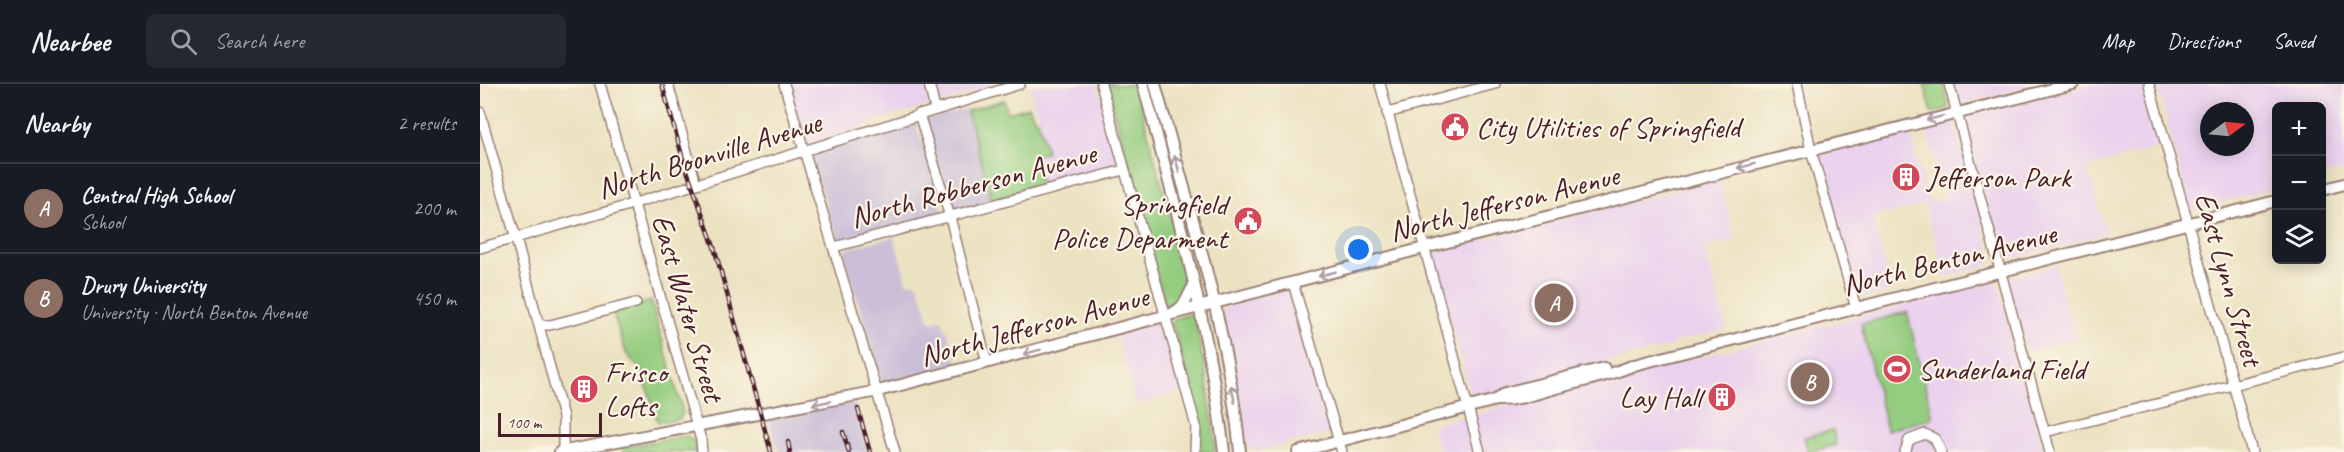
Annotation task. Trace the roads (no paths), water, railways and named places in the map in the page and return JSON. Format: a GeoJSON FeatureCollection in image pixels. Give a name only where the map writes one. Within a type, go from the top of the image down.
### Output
{"type":"FeatureCollection","features":[{"type":"Feature","properties":{"kind":"main road"},"geometry":{"type":"LineString","coordinates":[[1155,84],[1214,303],[1236,405],[1240,452]]}},
{"type":"Feature","properties":{"kind":"main road","name":"North Jefferson Avenue"},"geometry":{"type":"LineString","coordinates":[[562,452],[878,391],[1424,248],[2073,84]]}},
{"type":"Feature","properties":{"kind":"main road"},"geometry":{"type":"LineString","coordinates":[[1142,85],[1200,307],[1212,366],[1224,452]]}},
{"type":"Feature","properties":{"kind":"main road"},"geometry":{"type":"LineString","coordinates":[[2326,189],[2344,184]]}},
{"type":"Feature","properties":{"kind":"main road","name":"North Benton Avenue"},"geometry":{"type":"LineString","coordinates":[[1298,452],[1340,447],[1467,407],[1496,400],[1507,401],[1634,365],[2272,202]]}},
{"type":"Feature","properties":{"kind":"main road"},"geometry":{"type":"LineString","coordinates":[[1167,316],[1183,306],[1194,285]]}},
{"type":"Feature","properties":{"kind":"street","name":"East Water Street"},"geometry":{"type":"LineString","coordinates":[[600,84],[621,152],[633,204],[702,452]]}},
{"type":"Feature","properties":{"kind":"street"},"geometry":{"type":"LineString","coordinates":[[668,84],[696,184]]}},
{"type":"Feature","properties":{"kind":"street"},"geometry":{"type":"LineString","coordinates":[[784,84],[895,452]]}},
{"type":"Feature","properties":{"kind":"street"},"geometry":{"type":"LineString","coordinates":[[929,84],[935,109]]}},
{"type":"Feature","properties":{"kind":"street","name":"North Boonville Avenue"},"geometry":{"type":"LineString","coordinates":[[480,248],[633,204],[1020,84]]}},
{"type":"Feature","properties":{"kind":"street"},"geometry":{"type":"LineString","coordinates":[[1101,84],[1196,426],[1196,448]]}},
{"type":"Feature","properties":{"kind":"street"},"geometry":{"type":"LineString","coordinates":[[1380,84],[1480,452]]}},
{"type":"Feature","properties":{"kind":"street"},"geometry":{"type":"LineString","coordinates":[[1388,113],[1495,84]]}},
{"type":"Feature","properties":{"kind":"street"},"geometry":{"type":"LineString","coordinates":[[1797,84],[1811,150],[1856,308]]}},
{"type":"Feature","properties":{"kind":"street"},"geometry":{"type":"LineString","coordinates":[[1949,84],[2050,452]]}},
{"type":"Feature","properties":{"kind":"street","name":"East Lynn Street"},"geometry":{"type":"LineString","coordinates":[[2149,84],[2252,452]]}},
{"type":"Feature","properties":{"kind":"street"},"geometry":{"type":"LineString","coordinates":[[480,112],[563,417],[562,452]]}},
{"type":"Feature","properties":{"kind":"street"},"geometry":{"type":"LineString","coordinates":[[920,114],[950,217],[987,363]]}},
{"type":"Feature","properties":{"kind":"street","name":"North Robberson Avenue"},"geometry":{"type":"LineString","coordinates":[[834,247],[1124,170]]}},
{"type":"Feature","properties":{"kind":"street"},"geometry":{"type":"LineString","coordinates":[[1293,283],[1340,447]]}},
{"type":"Feature","properties":{"kind":"street"},"geometry":{"type":"LineString","coordinates":[[539,325],[550,325],[636,303]]}},
{"type":"Feature","properties":{"kind":"street"},"geometry":{"type":"LineString","coordinates":[[2045,432],[2344,357]]}},
{"type":"Feature","properties":{"kind":"street"},"geometry":{"type":"LineString","coordinates":[[1905,452],[1909,440],[1925,434],[1935,439],[1941,452]]}},
{"type":"Feature","properties":{"kind":"railway"},"geometry":{"type":"LineString","coordinates":[[662,84],[683,159],[714,247],[771,452]]}},
{"type":"Feature","properties":{"kind":"railway"},"geometry":{"type":"LineString","coordinates":[[858,409],[870,452]]}},
{"type":"Feature","properties":{"kind":"railway"},"geometry":{"type":"LineString","coordinates":[[843,432],[849,452]]}},
{"type":"Feature","properties":{"kind":"railway"},"geometry":{"type":"LineString","coordinates":[[788,442],[790,452]]}},
{"type":"Feature","properties":{"kind":"place","name":"City Utilities of Springfield"},"geometry":{"type":"Point","coordinates":[1455,127]}},
{"type":"Feature","properties":{"kind":"place","name":"Jefferson Park"},"geometry":{"type":"Point","coordinates":[1906,177]}},
{"type":"Feature","properties":{"kind":"place","name":"Springfield Police Deparment"},"geometry":{"type":"Point","coordinates":[1248,221]}},
{"type":"Feature","properties":{"kind":"place","name":"Central High School"},"geometry":{"type":"Point","coordinates":[1554,303]}},
{"type":"Feature","properties":{"kind":"place","name":"Sunderland Field"},"geometry":{"type":"Point","coordinates":[1897,369]}},
{"type":"Feature","properties":{"kind":"place","name":"Drury University"},"geometry":{"type":"Point","coordinates":[1810,382]}},
{"type":"Feature","properties":{"kind":"place","name":"Frisco Lofts"},"geometry":{"type":"Point","coordinates":[584,389]}},
{"type":"Feature","properties":{"kind":"place","name":"Lay Hall"},"geometry":{"type":"Point","coordinates":[1722,397]}}]}
